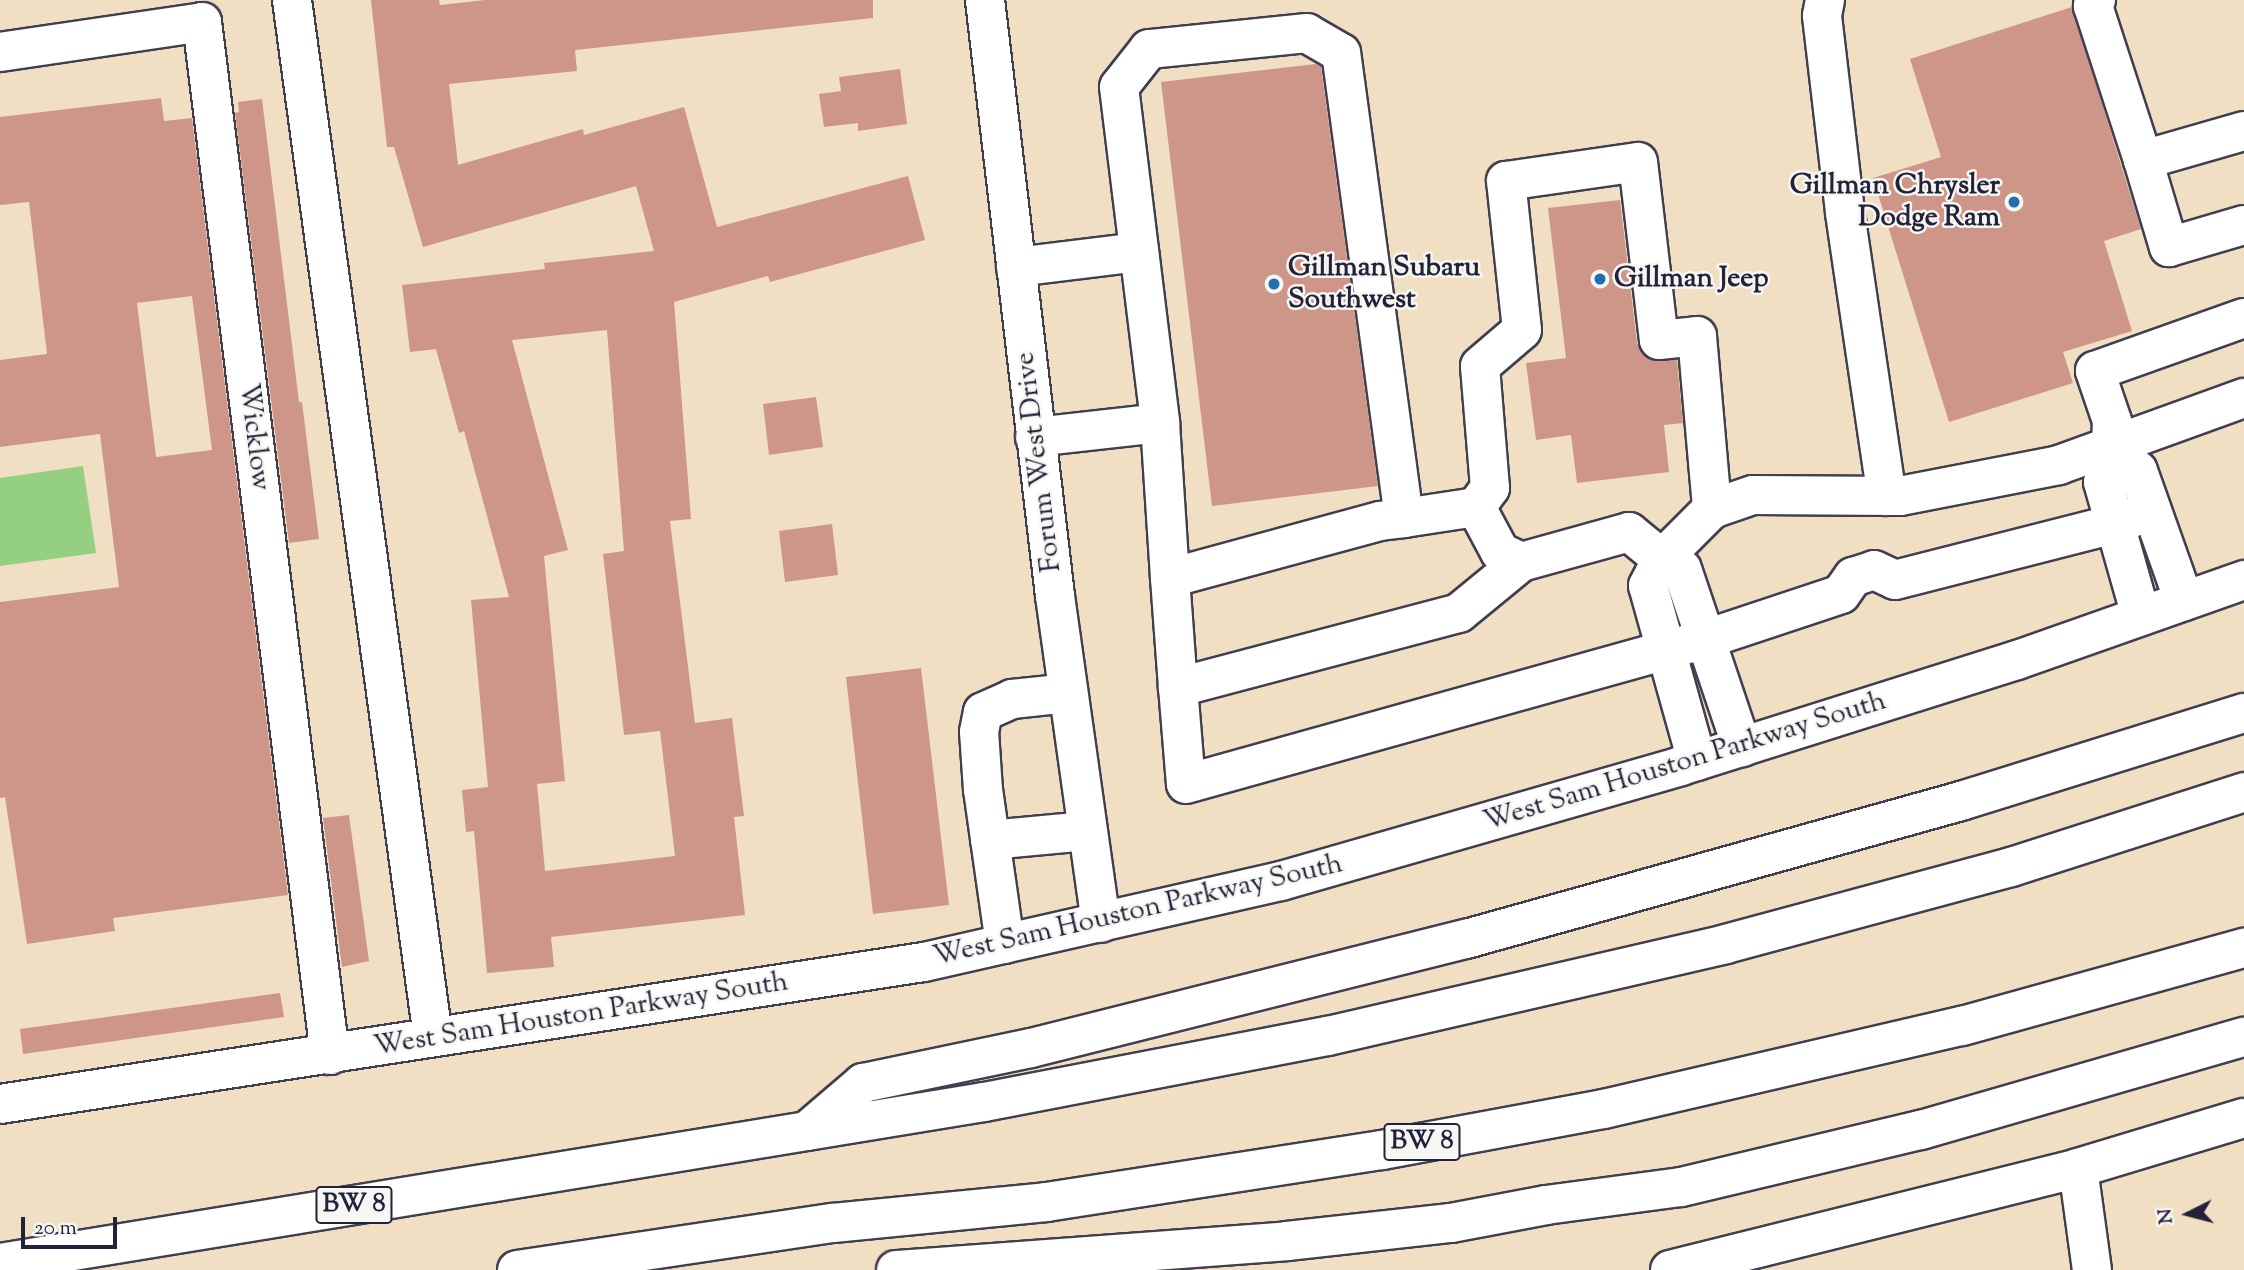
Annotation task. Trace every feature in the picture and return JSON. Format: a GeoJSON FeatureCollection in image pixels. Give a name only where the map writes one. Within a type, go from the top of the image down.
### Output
{"type":"FeatureCollection","features":[{"type":"Feature","properties":{"kind":"main road"},"geometry":{"type":"LineString","coordinates":[[292,0],[433,1037]]}},
{"type":"Feature","properties":{"kind":"main road","name":"Forum West Drive"},"geometry":{"type":"LineString","coordinates":[[985,0],[1035,437],[1101,923]]}},
{"type":"Feature","properties":{"kind":"main road"},"geometry":{"type":"LineString","coordinates":[[1825,0],[1822,16],[1845,213],[1887,496]]}},
{"type":"Feature","properties":{"kind":"main road"},"geometry":{"type":"LineString","coordinates":[[2096,0],[2094,6],[2169,247],[2244,225]]}},
{"type":"Feature","properties":{"kind":"main road","name":"Wicklow"},"geometry":{"type":"LineString","coordinates":[[0,52],[202,22],[330,1055]]}},
{"type":"Feature","properties":{"kind":"main road"},"geometry":{"type":"LineString","coordinates":[[1404,518],[1341,53],[1307,33],[1149,49],[1119,88],[1160,423],[1186,784],[1706,639],[1841,594],[1853,577],[1874,570],[1895,580],[2114,524],[2152,510]]}},
{"type":"Feature","properties":{"kind":"main road"},"geometry":{"type":"LineString","coordinates":[[2143,160],[2244,131]]}},
{"type":"Feature","properties":{"kind":"main road"},"geometry":{"type":"LineString","coordinates":[[1170,578],[1380,522],[1476,507],[1490,488],[1480,366],[1522,330],[1506,181],[1638,162],[1658,340],[1697,336],[1712,509]]}},
{"type":"Feature","properties":{"kind":"main road"},"geometry":{"type":"LineString","coordinates":[[1016,267],[1139,252]]}},
{"type":"Feature","properties":{"kind":"main road"},"geometry":{"type":"LineString","coordinates":[[2141,616],[2103,482],[2111,448],[2112,421],[2095,371],[2244,318]]}},
{"type":"Feature","properties":{"kind":"main road"},"geometry":{"type":"LineString","coordinates":[[1698,761],[1648,586],[1662,559],[1712,509],[1753,495],[1887,496],[2059,465],[2244,398]]}},
{"type":"Feature","properties":{"kind":"main road"},"geometry":{"type":"LineString","coordinates":[[1035,437],[1160,423]]}},
{"type":"Feature","properties":{"kind":"main road"},"geometry":{"type":"LineString","coordinates":[[2111,448],[2138,471],[2184,601]]}},
{"type":"Feature","properties":{"kind":"main road"},"geometry":{"type":"LineString","coordinates":[[1476,507],[1500,552],[1521,562]]}},
{"type":"Feature","properties":{"kind":"main road"},"geometry":{"type":"LineString","coordinates":[[1178,687],[1460,613],[1521,562],[1629,532],[1662,559],[1682,569],[1742,747]]}},
{"type":"Feature","properties":{"kind":"main road","name":"West Sam Houston Parkway South"},"geometry":{"type":"LineString","coordinates":[[0,1104],[924,962],[1281,881],[1698,761],[2017,660],[2244,580]]}},
{"type":"Feature","properties":{"kind":"main road"},"geometry":{"type":"LineString","coordinates":[[1006,944],[990,839],[979,732],[983,712],[1013,699],[1068,693]]}},
{"type":"Feature","properties":{"kind":"main road"},"geometry":{"type":"LineString","coordinates":[[807,1131],[863,1083],[1031,1048],[1479,936],[1948,804],[2244,713]]}},
{"type":"Feature","properties":{"kind":"main road","name":"BW 8"},"geometry":{"type":"LineString","coordinates":[[0,1263],[984,1102],[1328,1036],[1726,944],[2011,866],[2244,792]]}},
{"type":"Feature","properties":{"kind":"main road"},"geometry":{"type":"LineString","coordinates":[[990,839],[1087,831]]}},
{"type":"Feature","properties":{"kind":"main road","name":"BW 8"},"geometry":{"type":"LineString","coordinates":[[517,1270],[833,1223],[1046,1202],[1382,1150],[1604,1109],[1962,1026],[2244,948]]}},
{"type":"Feature","properties":{"kind":"main road"},"geometry":{"type":"LineString","coordinates":[[896,1270],[1301,1239],[1451,1223],[1546,1205],[1681,1187],[1921,1130],[2244,1037]]}},
{"type":"Feature","properties":{"kind":"main road"},"geometry":{"type":"LineString","coordinates":[[1670,1270],[2078,1168],[2244,1118]]}},
{"type":"Feature","properties":{"kind":"main road"},"geometry":{"type":"LineString","coordinates":[[2078,1168],[2092,1270]]}},
{"type":"Feature","properties":{"kind":"main road"},"geometry":{"type":"LineString","coordinates":[[585,1259],[646,1270]]}},
{"type":"Feature","properties":{"kind":"green space"},"geometry":{"type":"Polygon","coordinates":[[[83,466],[96,553],[0,566],[0,478],[83,466]]]}},
{"type":"Feature","properties":{"kind":"building"},"geometry":{"type":"Polygon","coordinates":[[[371,0],[439,0],[440,5],[485,0],[873,0],[873,18],[575,50],[577,71],[449,84],[458,165],[583,129],[584,135],[684,107],[717,227],[908,176],[925,240],[770,282],[768,276],[674,302],[691,519],[670,521],[695,723],[732,718],[744,816],[734,817],[745,915],[551,937],[554,967],[487,973],[474,831],[466,832],[462,790],[488,787],[471,600],[509,597],[464,431],[459,433],[436,349],[410,352],[402,285],[545,269],[544,263],[654,251],[636,186],[423,247],[394,147],[387,147],[371,0]],[[607,330],[512,340],[568,550],[544,556],[565,781],[537,784],[545,871],[675,856],[660,731],[624,735],[603,554],[624,551],[607,330]]]}},
{"type":"Feature","properties":{"kind":"building","name":"Gillman Chrysler Dodge Ram"},"geometry":{"type":"Polygon","coordinates":[[[2072,7],[2141,229],[2104,241],[2132,331],[2063,352],[2073,383],[1949,422],[1873,178],[1941,157],[1910,59],[2072,7]]]}},
{"type":"Feature","properties":{"kind":"building","name":"Gillman Subaru Southwest"},"geometry":{"type":"Polygon","coordinates":[[[1316,64],[1321,66],[1378,486],[1212,506],[1161,82],[1316,64]]]}},
{"type":"Feature","properties":{"kind":"building"},"geometry":{"type":"Polygon","coordinates":[[[900,69],[907,124],[858,131],[858,123],[824,127],[819,94],[841,91],[839,77],[900,69]]]}},
{"type":"Feature","properties":{"kind":"building"},"geometry":{"type":"Polygon","coordinates":[[[161,98],[164,121],[192,118],[288,895],[113,918],[115,931],[27,944],[5,797],[0,798],[0,602],[119,587],[100,434],[0,447],[0,360],[47,354],[29,202],[0,205],[0,117],[161,98]],[[192,296],[137,303],[156,457],[212,450],[192,296]]]}},
{"type":"Feature","properties":{"kind":"building"},"geometry":{"type":"Polygon","coordinates":[[[262,99],[299,402],[302,402],[319,539],[289,543],[235,113],[239,112],[238,102],[262,99]]]}},
{"type":"Feature","properties":{"kind":"building","name":"Gillman Jeep"},"geometry":{"type":"Polygon","coordinates":[[[1620,200],[1637,343],[1642,354],[1651,360],[1677,360],[1683,423],[1664,425],[1669,472],[1577,483],[1571,435],[1536,440],[1526,363],[1566,358],[1548,208],[1620,200]]]}},
{"type":"Feature","properties":{"kind":"building"},"geometry":{"type":"Polygon","coordinates":[[[816,397],[823,447],[769,455],[763,404],[816,397]]]}},
{"type":"Feature","properties":{"kind":"building"},"geometry":{"type":"Polygon","coordinates":[[[832,524],[838,575],[785,582],[779,531],[832,524]]]}},
{"type":"Feature","properties":{"kind":"building"},"geometry":{"type":"Polygon","coordinates":[[[921,668],[949,905],[873,914],[846,677],[921,668]]]}},
{"type":"Feature","properties":{"kind":"building"},"geometry":{"type":"Polygon","coordinates":[[[349,815],[369,961],[342,967],[323,818],[349,815]]]}},
{"type":"Feature","properties":{"kind":"building"},"geometry":{"type":"Polygon","coordinates":[[[280,993],[284,1017],[23,1054],[20,1029],[280,993]]]}},
{"type":"Feature","properties":{"kind":"place","name":"Gillman Chrysler Dodge Ram"},"geometry":{"type":"Point","coordinates":[2014,202]}},
{"type":"Feature","properties":{"kind":"place","name":"Gillman Jeep"},"geometry":{"type":"Point","coordinates":[1600,279]}},
{"type":"Feature","properties":{"kind":"place","name":"Gillman Subaru Southwest"},"geometry":{"type":"Point","coordinates":[1274,284]}}]}
